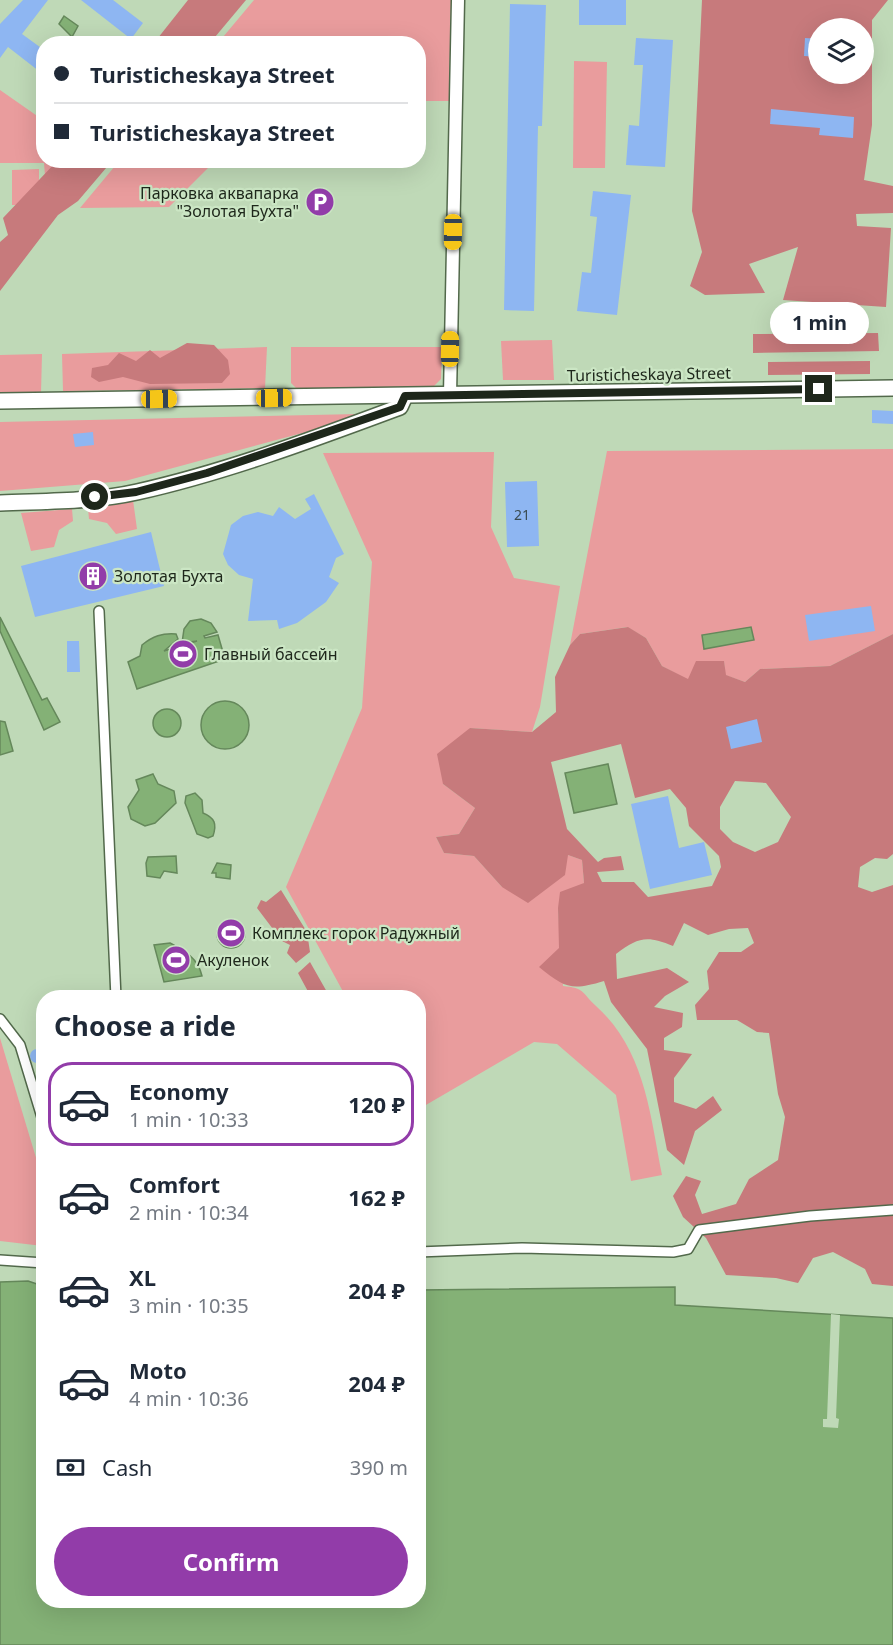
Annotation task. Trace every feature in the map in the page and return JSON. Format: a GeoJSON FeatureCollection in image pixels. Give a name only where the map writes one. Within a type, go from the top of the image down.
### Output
{"type":"FeatureCollection","features":[{"type":"Feature","properties":{"kind":"street"},"geometry":{"type":"LineString","coordinates":[[450,395],[458,0]]}},
{"type":"Feature","properties":{"kind":"street","name":"Turisticheskaya Street"},"geometry":{"type":"LineString","coordinates":[[0,401],[893,388]]}},
{"type":"Feature","properties":{"kind":"street"},"geometry":{"type":"LineString","coordinates":[[0,503],[74,500],[136,492],[207,473],[361,422],[400,407],[405,396]]}},
{"type":"Feature","properties":{"kind":"street"},"geometry":{"type":"LineString","coordinates":[[99,611],[116,990]]}},
{"type":"Feature","properties":{"kind":"street"},"geometry":{"type":"LineString","coordinates":[[0,1019],[20,1046],[36,1098]]}},
{"type":"Feature","properties":{"kind":"street"},"geometry":{"type":"LineString","coordinates":[[426,1252],[522,1248],[673,1252],[688,1249],[699,1230],[810,1216],[893,1210]]}},
{"type":"Feature","properties":{"kind":"street"},"geometry":{"type":"LineString","coordinates":[[0,1260],[36,1262]]}},
{"type":"Feature","properties":{"kind":"shaded area"},"geometry":{"type":"Polygon","coordinates":[[[188,0],[246,0],[216,36],[160,36],[188,0]]]}},
{"type":"Feature","properties":{"kind":"shaded area"},"geometry":{"type":"Polygon","coordinates":[[[254,0],[451,0],[449,101],[426,101],[426,36],[224,36],[254,0]]]}},
{"type":"Feature","properties":{"kind":"shaded area"},"geometry":{"type":"Polygon","coordinates":[[[702,0],[888,0],[874,18],[808,18],[808,84],[872,84],[872,125],[864,180],[893,186],[893,213],[856,214],[857,226],[891,228],[886,307],[783,300],[798,247],[749,264],[765,293],[705,295],[690,286],[702,252],[692,211],[702,0]]]}},
{"type":"Feature","properties":{"kind":"shaded area"},"geometry":{"type":"Polygon","coordinates":[[[64,16],[78,26],[71,36],[59,24],[64,16]]]}},
{"type":"Feature","properties":{"kind":"shaded area"},"geometry":{"type":"Polygon","coordinates":[[[574,61],[607,62],[605,168],[573,168],[574,61]]]}},
{"type":"Feature","properties":{"kind":"shaded area"},"geometry":{"type":"Polygon","coordinates":[[[0,90],[36,115],[36,163],[0,163],[0,90]]]}},
{"type":"Feature","properties":{"kind":"shaded area"},"geometry":{"type":"Polygon","coordinates":[[[44,168],[62,168],[46,188],[44,168]]]}},
{"type":"Feature","properties":{"kind":"shaded area"},"geometry":{"type":"Polygon","coordinates":[[[50,168],[106,168],[78,201],[58,215],[0,291],[0,242],[8,235],[3,218],[50,168]]]}},
{"type":"Feature","properties":{"kind":"shaded area"},"geometry":{"type":"Polygon","coordinates":[[[113,168],[208,168],[169,207],[80,208],[113,168]]]}},
{"type":"Feature","properties":{"kind":"shaded area"},"geometry":{"type":"Polygon","coordinates":[[[39,169],[39,205],[12,205],[12,170],[39,169]]]}},
{"type":"Feature","properties":{"kind":"shaded area"},"geometry":{"type":"Polygon","coordinates":[[[878,333],[879,351],[753,353],[753,334],[878,333]]]}},
{"type":"Feature","properties":{"kind":"shaded area"},"geometry":{"type":"Polygon","coordinates":[[[552,340],[554,380],[503,380],[501,341],[552,340]]]}},
{"type":"Feature","properties":{"kind":"shaded area"},"geometry":{"type":"Polygon","coordinates":[[[187,343],[214,345],[228,360],[230,374],[222,383],[150,384],[123,377],[99,382],[91,377],[92,368],[108,365],[119,353],[136,361],[150,350],[160,358],[187,343]]]}},
{"type":"Feature","properties":{"kind":"shaded area"},"geometry":{"type":"Polygon","coordinates":[[[267,347],[265,388],[63,391],[62,354],[267,347]]]}},
{"type":"Feature","properties":{"kind":"shaded area"},"geometry":{"type":"Polygon","coordinates":[[[291,347],[442,347],[441,379],[433,387],[297,389],[291,383],[291,347]]]}},
{"type":"Feature","properties":{"kind":"shaded area"},"geometry":{"type":"Polygon","coordinates":[[[42,354],[41,393],[0,394],[0,355],[42,354]]]}},
{"type":"Feature","properties":{"kind":"shaded area"},"geometry":{"type":"Polygon","coordinates":[[[870,361],[870,374],[768,375],[768,362],[870,361]]]}},
{"type":"Feature","properties":{"kind":"shaded area"},"geometry":{"type":"Polygon","coordinates":[[[358,414],[358,418],[125,481],[0,491],[0,422],[358,414]]]}},
{"type":"Feature","properties":{"kind":"shaded area"},"geometry":{"type":"Polygon","coordinates":[[[893,449],[893,634],[830,666],[760,669],[745,682],[725,675],[724,661],[688,680],[662,666],[646,638],[627,627],[580,634],[570,645],[607,451],[893,449]]]}},
{"type":"Feature","properties":{"kind":"shaded area"},"geometry":{"type":"Polygon","coordinates":[[[494,452],[491,527],[514,578],[560,586],[540,707],[532,732],[470,728],[443,784],[475,808],[459,834],[436,837],[444,853],[474,856],[502,887],[568,855],[582,860],[584,883],[558,908],[563,986],[582,992],[612,1023],[625,1042],[643,1084],[662,1175],[631,1181],[616,1095],[557,1044],[534,1042],[426,1105],[426,990],[342,990],[286,887],[362,708],[372,562],[323,453],[494,452]]]}},
{"type":"Feature","properties":{"kind":"shaded area"},"geometry":{"type":"Polygon","coordinates":[[[133,500],[137,529],[116,534],[107,523],[89,519],[88,508],[133,500]]]}},
{"type":"Feature","properties":{"kind":"shaded area"},"geometry":{"type":"Polygon","coordinates":[[[72,509],[73,521],[59,530],[54,547],[31,551],[21,513],[72,509]]]}},
{"type":"Feature","properties":{"kind":"shaded area"},"geometry":{"type":"Polygon","coordinates":[[[0,617],[42,700],[47,698],[60,722],[44,730],[0,631],[0,617]]]}},
{"type":"Feature","properties":{"kind":"shaded area","name":"Главный бассейн"},"geometry":{"type":"Polygon","coordinates":[[[201,619],[211,623],[217,632],[204,636],[205,638],[218,635],[225,659],[137,689],[128,662],[140,656],[142,645],[154,637],[166,634],[176,634],[178,639],[164,651],[197,641],[182,643],[184,629],[190,621],[201,619]]]}},
{"type":"Feature","properties":{"kind":"shaded area"},"geometry":{"type":"Polygon","coordinates":[[[628,627],[646,638],[662,666],[688,679],[696,661],[724,661],[726,675],[745,682],[760,669],[830,666],[893,634],[893,854],[887,859],[875,858],[860,867],[858,887],[872,892],[893,885],[893,1286],[872,1284],[865,1269],[833,1252],[813,1258],[798,1283],[776,1278],[726,1275],[706,1238],[683,1217],[673,1196],[686,1176],[701,1181],[695,1195],[702,1214],[736,1204],[749,1179],[778,1160],[785,1117],[778,1094],[769,1033],[757,1032],[737,1020],[697,1020],[695,1005],[709,989],[707,971],[719,952],[741,952],[754,943],[748,928],[729,929],[708,935],[684,923],[673,946],[656,940],[643,939],[616,954],[617,979],[667,968],[689,982],[665,996],[654,1007],[683,1013],[682,1027],[664,1038],[664,1050],[692,1054],[674,1078],[674,1102],[696,1109],[713,1096],[722,1110],[695,1131],[684,1165],[667,1150],[647,1049],[611,1002],[604,981],[584,986],[569,986],[539,967],[559,948],[560,892],[584,883],[582,860],[568,855],[565,875],[528,903],[502,887],[474,856],[444,853],[436,837],[459,834],[475,808],[443,784],[437,754],[470,728],[532,732],[556,712],[555,677],[570,645],[580,634],[628,627]],[[621,744],[551,762],[567,829],[598,862],[604,858],[621,856],[624,870],[597,872],[602,882],[634,882],[648,897],[712,886],[721,867],[719,856],[689,826],[686,808],[670,789],[635,798],[621,744]],[[735,781],[720,807],[720,829],[733,842],[755,852],[778,842],[791,817],[766,783],[735,781]]]}},
{"type":"Feature","properties":{"kind":"shaded area"},"geometry":{"type":"Polygon","coordinates":[[[751,627],[754,640],[704,649],[702,635],[751,627]]]}},
{"type":"Feature","properties":{"kind":"shaded area"},"geometry":{"type":"Polygon","coordinates":[[[225,701],[242,708],[249,725],[242,742],[225,749],[208,742],[201,725],[208,708],[225,701]]]}},
{"type":"Feature","properties":{"kind":"shaded area"},"geometry":{"type":"Polygon","coordinates":[[[167,709],[177,713],[181,723],[177,733],[167,737],[157,733],[153,723],[157,713],[167,709]]]}},
{"type":"Feature","properties":{"kind":"shaded area"},"geometry":{"type":"Polygon","coordinates":[[[0,721],[5,722],[13,751],[0,755],[0,721]]]}},
{"type":"Feature","properties":{"kind":"shaded area"},"geometry":{"type":"Polygon","coordinates":[[[608,764],[617,804],[574,813],[565,773],[608,764]]]}},
{"type":"Feature","properties":{"kind":"shaded area"},"geometry":{"type":"Polygon","coordinates":[[[153,774],[158,784],[174,791],[176,803],[155,823],[145,826],[131,819],[128,807],[139,790],[136,780],[153,774]]]}},
{"type":"Feature","properties":{"kind":"shaded area"},"geometry":{"type":"Polygon","coordinates":[[[195,793],[202,800],[203,813],[214,822],[213,836],[208,838],[197,834],[185,803],[186,796],[195,793]]]}},
{"type":"Feature","properties":{"kind":"shaded area"},"geometry":{"type":"Polygon","coordinates":[[[176,856],[177,873],[164,871],[160,878],[147,876],[148,857],[176,856]]]}},
{"type":"Feature","properties":{"kind":"shaded area"},"geometry":{"type":"Polygon","coordinates":[[[217,863],[231,865],[230,879],[216,877],[216,873],[212,873],[217,863]]]}},
{"type":"Feature","properties":{"kind":"shaded area"},"geometry":{"type":"Polygon","coordinates":[[[281,890],[307,932],[310,952],[296,963],[287,953],[290,945],[282,941],[257,908],[261,900],[266,902],[281,890]]]}},
{"type":"Feature","properties":{"kind":"shaded area","name":"Комплекс горок Радужный"},"geometry":{"type":"Polygon","coordinates":[[[231,920],[241,924],[245,934],[241,944],[231,948],[221,944],[217,934],[221,924],[231,920]]]}},
{"type":"Feature","properties":{"kind":"shaded area","name":"Акуленок"},"geometry":{"type":"Polygon","coordinates":[[[170,943],[186,952],[194,960],[202,976],[164,982],[154,945],[170,943]]]}},
{"type":"Feature","properties":{"kind":"shaded area"},"geometry":{"type":"Polygon","coordinates":[[[310,962],[326,990],[307,990],[298,973],[310,962]]]}},
{"type":"Feature","properties":{"kind":"shaded area"},"geometry":{"type":"Polygon","coordinates":[[[0,1038],[36,1158],[36,1245],[0,1241],[0,1038]]]}},
{"type":"Feature","properties":{"kind":"shaded area"},"geometry":{"type":"Polygon","coordinates":[[[28,1281],[36,1284],[36,1608],[426,1608],[426,1290],[675,1287],[675,1305],[893,1318],[893,1645],[0,1645],[0,1282],[28,1281]]]}},
{"type":"Feature","properties":{"kind":"pier"},"geometry":{"type":"Polygon","coordinates":[[[831,1314],[840,1315],[836,1418],[839,1419],[838,1428],[823,1427],[823,1419],[827,1419],[831,1314]]]}},
{"type":"Feature","properties":{"kind":"building"},"geometry":{"type":"Polygon","coordinates":[[[23,0],[48,0],[22,34],[36,44],[36,69],[8,47],[0,58],[0,24],[23,0]]]}},
{"type":"Feature","properties":{"kind":"building"},"geometry":{"type":"Polygon","coordinates":[[[81,0],[113,0],[143,23],[133,36],[127,36],[81,0]]]}},
{"type":"Feature","properties":{"kind":"building"},"geometry":{"type":"Polygon","coordinates":[[[579,0],[626,0],[626,25],[579,25],[579,0]]]}},
{"type":"Feature","properties":{"kind":"building"},"geometry":{"type":"Polygon","coordinates":[[[510,4],[546,5],[542,126],[538,126],[534,311],[504,310],[510,4]]]}},
{"type":"Feature","properties":{"kind":"building"},"geometry":{"type":"Polygon","coordinates":[[[636,38],[673,40],[665,167],[626,165],[629,125],[639,126],[643,65],[634,65],[636,38]]]}},
{"type":"Feature","properties":{"kind":"building"},"geometry":{"type":"Polygon","coordinates":[[[805,38],[808,38],[808,56],[804,56],[805,38]]]}},
{"type":"Feature","properties":{"kind":"building"},"geometry":{"type":"Polygon","coordinates":[[[771,109],[854,117],[853,138],[819,135],[820,128],[770,124],[771,109]]]}},
{"type":"Feature","properties":{"kind":"building"},"geometry":{"type":"Polygon","coordinates":[[[593,191],[631,195],[617,315],[577,311],[582,272],[591,273],[597,217],[590,216],[593,191]]]}},
{"type":"Feature","properties":{"kind":"building"},"geometry":{"type":"Polygon","coordinates":[[[872,410],[893,411],[893,424],[872,423],[872,410]]]}},
{"type":"Feature","properties":{"kind":"building"},"geometry":{"type":"Polygon","coordinates":[[[93,432],[94,445],[75,447],[73,434],[93,432]]]}},
{"type":"Feature","properties":{"kind":"building"},"geometry":{"type":"Polygon","coordinates":[[[537,481],[539,546],[507,547],[505,482],[537,481]]]}},
{"type":"Feature","properties":{"kind":"building"},"geometry":{"type":"Polygon","coordinates":[[[314,494],[344,554],[336,558],[329,577],[339,583],[326,602],[297,623],[279,629],[277,620],[248,621],[253,579],[239,575],[228,565],[223,554],[231,525],[243,516],[258,512],[273,516],[279,507],[295,519],[311,509],[305,499],[314,494]]]}},
{"type":"Feature","properties":{"kind":"building","name":"Золотая Бухта"},"geometry":{"type":"Polygon","coordinates":[[[151,532],[164,586],[35,617],[21,566],[151,532]]]}},
{"type":"Feature","properties":{"kind":"building"},"geometry":{"type":"Polygon","coordinates":[[[871,606],[875,631],[809,641],[805,615],[871,606]]]}},
{"type":"Feature","properties":{"kind":"building"},"geometry":{"type":"Polygon","coordinates":[[[67,641],[79,641],[80,672],[67,672],[67,641]]]}},
{"type":"Feature","properties":{"kind":"building"},"geometry":{"type":"Polygon","coordinates":[[[757,719],[762,742],[731,749],[726,727],[757,719]]]}},
{"type":"Feature","properties":{"kind":"building"},"geometry":{"type":"Polygon","coordinates":[[[668,796],[679,848],[704,842],[712,875],[650,889],[631,804],[668,796]]]}},
{"type":"Feature","properties":{"kind":"building"},"geometry":{"type":"Polygon","coordinates":[[[36,1049],[36,1063],[32,1061],[30,1056],[36,1049]]]}},
{"type":"Feature","properties":{"kind":"place","name":"Парковка аквапарка \"Золотая Бухта\""},"geometry":{"type":"Point","coordinates":[320,202]}},
{"type":"Feature","properties":{"kind":"place","name":"Золотая Бухта"},"geometry":{"type":"Point","coordinates":[93,576]}},
{"type":"Feature","properties":{"kind":"place","name":"Главный бассейн"},"geometry":{"type":"Point","coordinates":[183,654]}},
{"type":"Feature","properties":{"kind":"place","name":"Комплекс горок Радужный"},"geometry":{"type":"Point","coordinates":[231,933]}},
{"type":"Feature","properties":{"kind":"place","name":"Акуленок"},"geometry":{"type":"Point","coordinates":[176,960]}},
{"type":"Feature","properties":{"kind":"route"},"geometry":{"type":"LineString","coordinates":[[95,497],[136,492],[207,473],[287,447],[400,407],[405,396],[819,389]]}}]}
